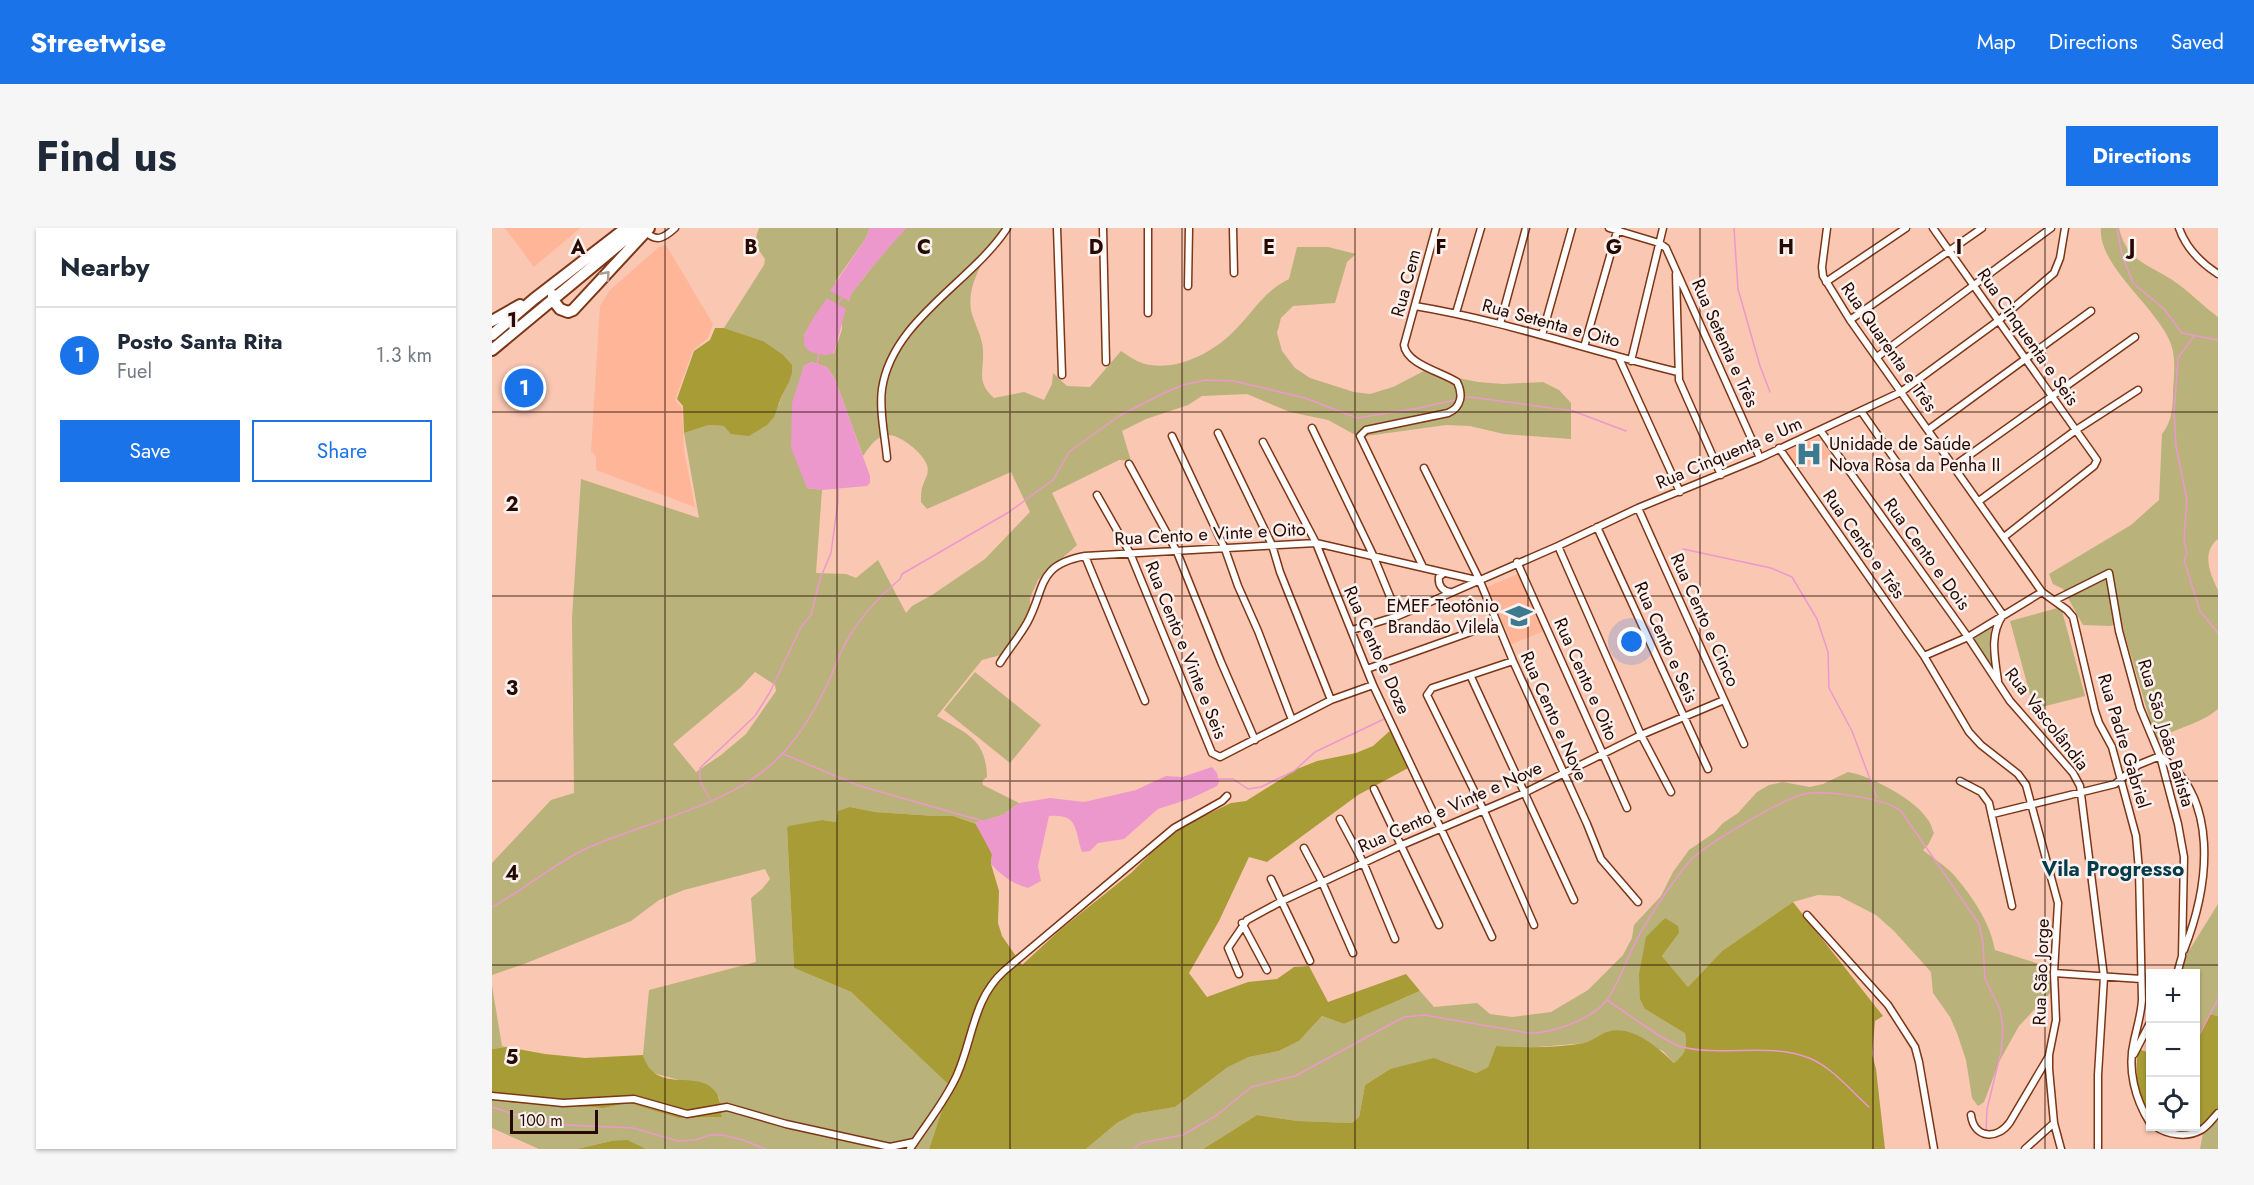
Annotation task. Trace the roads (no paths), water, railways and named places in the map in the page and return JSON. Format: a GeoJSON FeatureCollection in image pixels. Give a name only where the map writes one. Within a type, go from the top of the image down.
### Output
{"type":"FeatureCollection","features":[{"type":"Feature","properties":{"kind":"highway"},"geometry":{"type":"LineString","coordinates":[[492,335],[495,323],[534,299],[626,228]]}},
{"type":"Feature","properties":{"kind":"highway"},"geometry":{"type":"LineString","coordinates":[[553,300],[564,311],[573,310],[644,229]]}},
{"type":"Feature","properties":{"kind":"highway"},"geometry":{"type":"LineString","coordinates":[[492,350],[644,229]]}},
{"type":"Feature","properties":{"kind":"highway"},"geometry":{"type":"LineString","coordinates":[[553,300],[554,291],[564,277]]}},
{"type":"Feature","properties":{"kind":"street"},"geometry":{"type":"LineString","coordinates":[[644,229],[659,239],[664,238],[675,228]]}},
{"type":"Feature","properties":{"kind":"street"},"geometry":{"type":"LineString","coordinates":[[887,458],[882,390],[885,376],[897,350],[924,315],[993,248],[1007,228]]}},
{"type":"Feature","properties":{"kind":"street"},"geometry":{"type":"LineString","coordinates":[[1057,228],[1062,375]]}},
{"type":"Feature","properties":{"kind":"street"},"geometry":{"type":"LineString","coordinates":[[1102,228],[1106,362]]}},
{"type":"Feature","properties":{"kind":"street"},"geometry":{"type":"LineString","coordinates":[[1148,228],[1148,313]]}},
{"type":"Feature","properties":{"kind":"street"},"geometry":{"type":"LineString","coordinates":[[1188,286],[1189,228]]}},
{"type":"Feature","properties":{"kind":"street"},"geometry":{"type":"LineString","coordinates":[[1233,228],[1234,273]]}},
{"type":"Feature","properties":{"kind":"street","name":"Rua Cem"},"geometry":{"type":"LineString","coordinates":[[1423,567],[1360,439],[1360,434],[1366,430],[1448,413],[1453,411],[1460,401],[1461,394],[1457,382],[1411,358],[1404,350],[1436,228]]}},
{"type":"Feature","properties":{"kind":"street"},"geometry":{"type":"LineString","coordinates":[[1456,313],[1482,228]]}},
{"type":"Feature","properties":{"kind":"street"},"geometry":{"type":"LineString","coordinates":[[1500,324],[1526,228]]}},
{"type":"Feature","properties":{"kind":"street"},"geometry":{"type":"LineString","coordinates":[[1542,335],[1572,228]]}},
{"type":"Feature","properties":{"kind":"street"},"geometry":{"type":"LineString","coordinates":[[1609,228],[1659,243]]}},
{"type":"Feature","properties":{"kind":"street"},"geometry":{"type":"LineString","coordinates":[[1631,361],[1663,228]]}},
{"type":"Feature","properties":{"kind":"street","name":"Rua Quarenta e Três"},"geometry":{"type":"LineString","coordinates":[[1827,228],[1822,267],[1826,282],[1850,320],[2042,592]]}},
{"type":"Feature","properties":{"kind":"street"},"geometry":{"type":"LineString","coordinates":[[1826,282],[1906,228]]}},
{"type":"Feature","properties":{"kind":"street","name":"Rua Cinquenta e Seis"},"geometry":{"type":"LineString","coordinates":[[1934,228],[2096,458],[2097,463],[2004,537]]}},
{"type":"Feature","properties":{"kind":"street"},"geometry":{"type":"LineString","coordinates":[[1850,320],[1982,228]]}},
{"type":"Feature","properties":{"kind":"street"},"geometry":{"type":"LineString","coordinates":[[1877,357],[2051,228]]}},
{"type":"Feature","properties":{"kind":"street"},"geometry":{"type":"LineString","coordinates":[[2179,228],[2190,248],[2201,261],[2218,274]]}},
{"type":"Feature","properties":{"kind":"street"},"geometry":{"type":"LineString","coordinates":[[1584,347],[1618,229]]}},
{"type":"Feature","properties":{"kind":"street","name":"Rua Cinquenta e Um"},"geometry":{"type":"LineString","coordinates":[[1352,630],[1398,616],[1558,546],[1638,508],[1760,458],[1901,392],[1998,321],[2054,273],[2060,258],[2065,231]]}},
{"type":"Feature","properties":{"kind":"street","name":"Rua Setenta e Três"},"geometry":{"type":"LineString","coordinates":[[1659,243],[1668,251],[1760,458]]}},
{"type":"Feature","properties":{"kind":"street"},"geometry":{"type":"LineString","coordinates":[[1676,271],[1678,372],[1681,388],[1721,475]]}},
{"type":"Feature","properties":{"kind":"street","name":"Rua Setenta e Oito"},"geometry":{"type":"LineString","coordinates":[[1415,306],[1500,324],[1678,372]]}},
{"type":"Feature","properties":{"kind":"street"},"geometry":{"type":"LineString","coordinates":[[1928,430],[2091,311]]}},
{"type":"Feature","properties":{"kind":"street"},"geometry":{"type":"LineString","coordinates":[[1954,466],[2135,337]]}},
{"type":"Feature","properties":{"kind":"street"},"geometry":{"type":"LineString","coordinates":[[1619,357],[1680,492]]}},
{"type":"Feature","properties":{"kind":"street"},"geometry":{"type":"LineString","coordinates":[[1979,501],[2076,430],[2138,390]]}},
{"type":"Feature","properties":{"kind":"street"},"geometry":{"type":"LineString","coordinates":[[1861,411],[2003,615]]}},
{"type":"Feature","properties":{"kind":"street"},"geometry":{"type":"LineString","coordinates":[[1312,428],[1373,555],[1398,616]]}},
{"type":"Feature","properties":{"kind":"street","name":"Rua Cento e Dois"},"geometry":{"type":"LineString","coordinates":[[1820,430],[1968,637]]}},
{"type":"Feature","properties":{"kind":"street"},"geometry":{"type":"LineString","coordinates":[[1218,433],[1272,545],[1280,572],[1331,700]]}},
{"type":"Feature","properties":{"kind":"street"},"geometry":{"type":"LineString","coordinates":[[1172,436],[1225,549],[1292,720]]}},
{"type":"Feature","properties":{"kind":"street","name":"Rua Cento e Doze"},"geometry":{"type":"LineString","coordinates":[[1263,442],[1316,543],[1373,685],[1492,937]]}},
{"type":"Feature","properties":{"kind":"street","name":"Rua Cento e Três"},"geometry":{"type":"LineString","coordinates":[[1779,448],[1924,656]]}},
{"type":"Feature","properties":{"kind":"street"},"geometry":{"type":"LineString","coordinates":[[1129,464],[1177,552],[1255,740],[1331,700],[1373,685]]}},
{"type":"Feature","properties":{"kind":"street","name":"Rua Cento e Nove"},"geometry":{"type":"LineString","coordinates":[[1424,468],[1478,580],[1562,773],[1587,824],[1597,852],[1638,902]]}},
{"type":"Feature","properties":{"kind":"street","name":"Rua Cento e Vinte e Seis"},"geometry":{"type":"LineString","coordinates":[[1096,495],[1130,553],[1212,753],[1220,757],[1255,740]]}},
{"type":"Feature","properties":{"kind":"street","name":"Rua Cento e Cinco"},"geometry":{"type":"LineString","coordinates":[[1638,508],[1744,744]]}},
{"type":"Feature","properties":{"kind":"street","name":"Rua Cento e Seis"},"geometry":{"type":"LineString","coordinates":[[1598,527],[1708,769]]}},
{"type":"Feature","properties":{"kind":"street","name":"Rua Cento e Vinte e Oito"},"geometry":{"type":"LineString","coordinates":[[1000,663],[1026,624],[1046,576],[1057,565],[1085,556],[1316,543],[1478,580]]}},
{"type":"Feature","properties":{"kind":"street"},"geometry":{"type":"LineString","coordinates":[[1558,546],[1641,735],[1671,792]]}},
{"type":"Feature","properties":{"kind":"street"},"geometry":{"type":"LineString","coordinates":[[1085,556],[1145,701]]}},
{"type":"Feature","properties":{"kind":"street","name":"Rua Cento e Oito"},"geometry":{"type":"LineString","coordinates":[[1517,562],[1627,807]]}},
{"type":"Feature","properties":{"kind":"street"},"geometry":{"type":"LineString","coordinates":[[1444,573],[1440,573],[1439,584],[1443,590],[1450,592]]}},
{"type":"Feature","properties":{"kind":"street","name":"Rua São João Batista"},"geometry":{"type":"LineString","coordinates":[[2055,600],[2109,573],[2119,631],[2136,694],[2160,756],[2184,857],[2182,956],[2178,969]]}},
{"type":"Feature","properties":{"kind":"street"},"geometry":{"type":"LineString","coordinates":[[1924,656],[1968,637],[2042,592]]}},
{"type":"Feature","properties":{"kind":"street","name":"Rua Padre Gabriel"},"geometry":{"type":"LineString","coordinates":[[2042,592],[2067,610],[2077,628],[2095,711],[2112,747],[2133,819],[2138,852],[2141,1016],[2132,1058],[2137,1096],[2146,1113]]}},
{"type":"Feature","properties":{"kind":"street"},"geometry":{"type":"LineString","coordinates":[[1998,684],[1994,635],[2003,615]]}},
{"type":"Feature","properties":{"kind":"street"},"geometry":{"type":"LineString","coordinates":[[1367,669],[1496,623]]}},
{"type":"Feature","properties":{"kind":"street","name":"Rua Vascolândia"},"geometry":{"type":"LineString","coordinates":[[1968,637],[1998,684],[2073,773],[2081,792],[2104,977],[2098,1075],[2098,1149]]}},
{"type":"Feature","properties":{"kind":"street","name":"Rua São Jorge"},"geometry":{"type":"LineString","coordinates":[[1924,656],[1969,732],[1981,745],[2018,774],[2026,785],[2033,804],[2042,849],[2058,903],[2054,973],[2056,1020],[2049,1055],[2054,1123],[2061,1149]]}},
{"type":"Feature","properties":{"kind":"street"},"geometry":{"type":"LineString","coordinates":[[1513,662],[1432,688],[1428,692],[1428,697],[1484,811],[1534,925]]}},
{"type":"Feature","properties":{"kind":"street"},"geometry":{"type":"LineString","coordinates":[[1471,677],[1574,900]]}},
{"type":"Feature","properties":{"kind":"street","name":"Rua Cento e Vinte e Nove"},"geometry":{"type":"LineString","coordinates":[[1242,923],[1363,862],[1441,827],[1484,811],[1641,735],[1724,700]]}},
{"type":"Feature","properties":{"kind":"street"},"geometry":{"type":"LineString","coordinates":[[1993,814],[2115,784],[2138,765],[2160,756],[2193,777]]}},
{"type":"Feature","properties":{"kind":"street"},"geometry":{"type":"LineString","coordinates":[[1960,781],[1981,792],[1989,803],[2012,906]]}},
{"type":"Feature","properties":{"kind":"street"},"geometry":{"type":"LineString","coordinates":[[1374,789],[1439,925]]}},
{"type":"Feature","properties":{"kind":"street"},"geometry":{"type":"LineString","coordinates":[[910,1149],[941,1106],[958,1073],[977,1011],[998,977],[1174,828],[1227,796]]}},
{"type":"Feature","properties":{"kind":"street"},"geometry":{"type":"LineString","coordinates":[[1340,819],[1363,862],[1395,939]]}},
{"type":"Feature","properties":{"kind":"street"},"geometry":{"type":"LineString","coordinates":[[1304,848],[1322,882],[1353,953]]}},
{"type":"Feature","properties":{"kind":"street"},"geometry":{"type":"LineString","coordinates":[[1271,879],[1310,961]]}},
{"type":"Feature","properties":{"kind":"street"},"geometry":{"type":"LineString","coordinates":[[2182,956],[2209,887]]}},
{"type":"Feature","properties":{"kind":"street"},"geometry":{"type":"LineString","coordinates":[[1807,915],[1888,1005],[1915,1047],[1934,1149]]}},
{"type":"Feature","properties":{"kind":"street"},"geometry":{"type":"LineString","coordinates":[[1242,923],[1267,970]]}},
{"type":"Feature","properties":{"kind":"street"},"geometry":{"type":"LineString","coordinates":[[1239,974],[1227,948],[1242,923]]}},
{"type":"Feature","properties":{"kind":"street"},"geometry":{"type":"LineString","coordinates":[[2054,973],[2141,979]]}},
{"type":"Feature","properties":{"kind":"street"},"geometry":{"type":"LineString","coordinates":[[2132,1058],[2146,1032]]}},
{"type":"Feature","properties":{"kind":"street"},"geometry":{"type":"LineString","coordinates":[[1971,1115],[1974,1127],[1984,1134],[1990,1136],[2002,1132],[2049,1055]]}},
{"type":"Feature","properties":{"kind":"street"},"geometry":{"type":"LineString","coordinates":[[492,1096],[562,1103],[634,1099],[687,1114],[728,1107],[786,1124],[890,1148],[915,1142]]}},
{"type":"Feature","properties":{"kind":"street"},"geometry":{"type":"LineString","coordinates":[[2200,1130],[2218,1113]]}},
{"type":"Feature","properties":{"kind":"street"},"geometry":{"type":"LineString","coordinates":[[2025,1149],[2054,1123]]}},
{"type":"Feature","properties":{"kind":"street"},"geometry":{"type":"LineString","coordinates":[[2165,1131],[2171,1134],[2198,1131]]}},
{"type":"Feature","properties":{"kind":"waterway"},"geometry":{"type":"LineString","coordinates":[[1734,228],[1738,289],[1760,366],[1770,392]]}},
{"type":"Feature","properties":{"kind":"waterway"},"geometry":{"type":"LineString","coordinates":[[2117,228],[2122,255],[2133,283],[2164,309],[2182,333],[2218,340]]}},
{"type":"Feature","properties":{"kind":"waterway"},"geometry":{"type":"LineString","coordinates":[[837,305],[843,296]]}},
{"type":"Feature","properties":{"kind":"waterway"},"geometry":{"type":"LineString","coordinates":[[2194,336],[2178,358],[2174,414],[2176,446],[2187,500],[2184,540],[2187,553],[2184,560],[2200,611],[2218,633]]}},
{"type":"Feature","properties":{"kind":"waterway"},"geometry":{"type":"LineString","coordinates":[[817,364],[819,354]]}},
{"type":"Feature","properties":{"kind":"waterway"},"geometry":{"type":"LineString","coordinates":[[492,907],[585,849],[716,799],[741,786],[764,770],[784,752],[808,719],[824,692],[854,629],[902,574],[1009,512],[1053,480],[1069,452],[1119,416],[1183,385],[1205,380],[1234,381],[1305,398],[1357,418],[1459,399]]}},
{"type":"Feature","properties":{"kind":"waterway"},"geometry":{"type":"LineString","coordinates":[[1464,398],[1573,411],[1626,431]]}},
{"type":"Feature","properties":{"kind":"waterway"},"geometry":{"type":"LineString","coordinates":[[710,799],[700,781],[700,768],[755,716],[770,692],[801,627],[811,615],[820,579],[831,553],[838,489]]}},
{"type":"Feature","properties":{"kind":"waterway"},"geometry":{"type":"LineString","coordinates":[[1683,549],[1771,568],[1792,577],[1817,619],[1828,652],[1829,688],[1852,731],[1877,798]]}},
{"type":"Feature","properties":{"kind":"waterway"},"geometry":{"type":"LineString","coordinates":[[1218,779],[1233,779],[1248,789],[1261,787],[1294,771],[1315,752],[1384,719]]}},
{"type":"Feature","properties":{"kind":"waterway"},"geometry":{"type":"LineString","coordinates":[[783,754],[860,786],[983,821]]}},
{"type":"Feature","properties":{"kind":"waterway"},"geometry":{"type":"LineString","coordinates":[[1133,1149],[1141,1143],[1183,1135],[1217,1115],[1251,1087],[1295,1076],[1404,1017],[1424,1015],[1529,1033],[1549,1031],[1582,1019],[1607,1000],[1647,922],[1688,863],[1724,835],[1761,814],[1793,798],[1814,793],[1840,794],[1869,799],[1893,806],[1901,811],[1979,924],[1983,943],[1985,979],[2000,1009],[2003,1029],[2001,1052],[1987,1109],[1986,1133]]}},
{"type":"Feature","properties":{"kind":"waterway"},"geometry":{"type":"LineString","coordinates":[[2200,1033],[2218,999]]}},
{"type":"Feature","properties":{"kind":"waterway"},"geometry":{"type":"LineString","coordinates":[[1608,1001],[1655,1033],[1682,1047],[1714,1051],[1778,1051],[1809,1058],[1833,1073],[1869,1107]]}},
{"type":"Feature","properties":{"kind":"waterway"},"geometry":{"type":"LineString","coordinates":[[492,1107],[543,1124],[633,1128],[678,1141],[723,1135],[765,1149]]}},
{"type":"Feature","properties":{"kind":"place","name":"Posto Santa Rita"},"geometry":{"type":"Point","coordinates":[524,388]}},
{"type":"Feature","properties":{"kind":"place","name":"Unidade de Saúde Nova Rosa da Penha II"},"geometry":{"type":"Point","coordinates":[1809,454]}},
{"type":"Feature","properties":{"kind":"place","name":"EMEF Teotônio Brandão Vilela"},"geometry":{"type":"Point","coordinates":[1519,616]}},
{"type":"Feature","properties":{"kind":"district","name":"Vila Progresso"},"geometry":{"type":"Point","coordinates":[2113,869]}}]}
